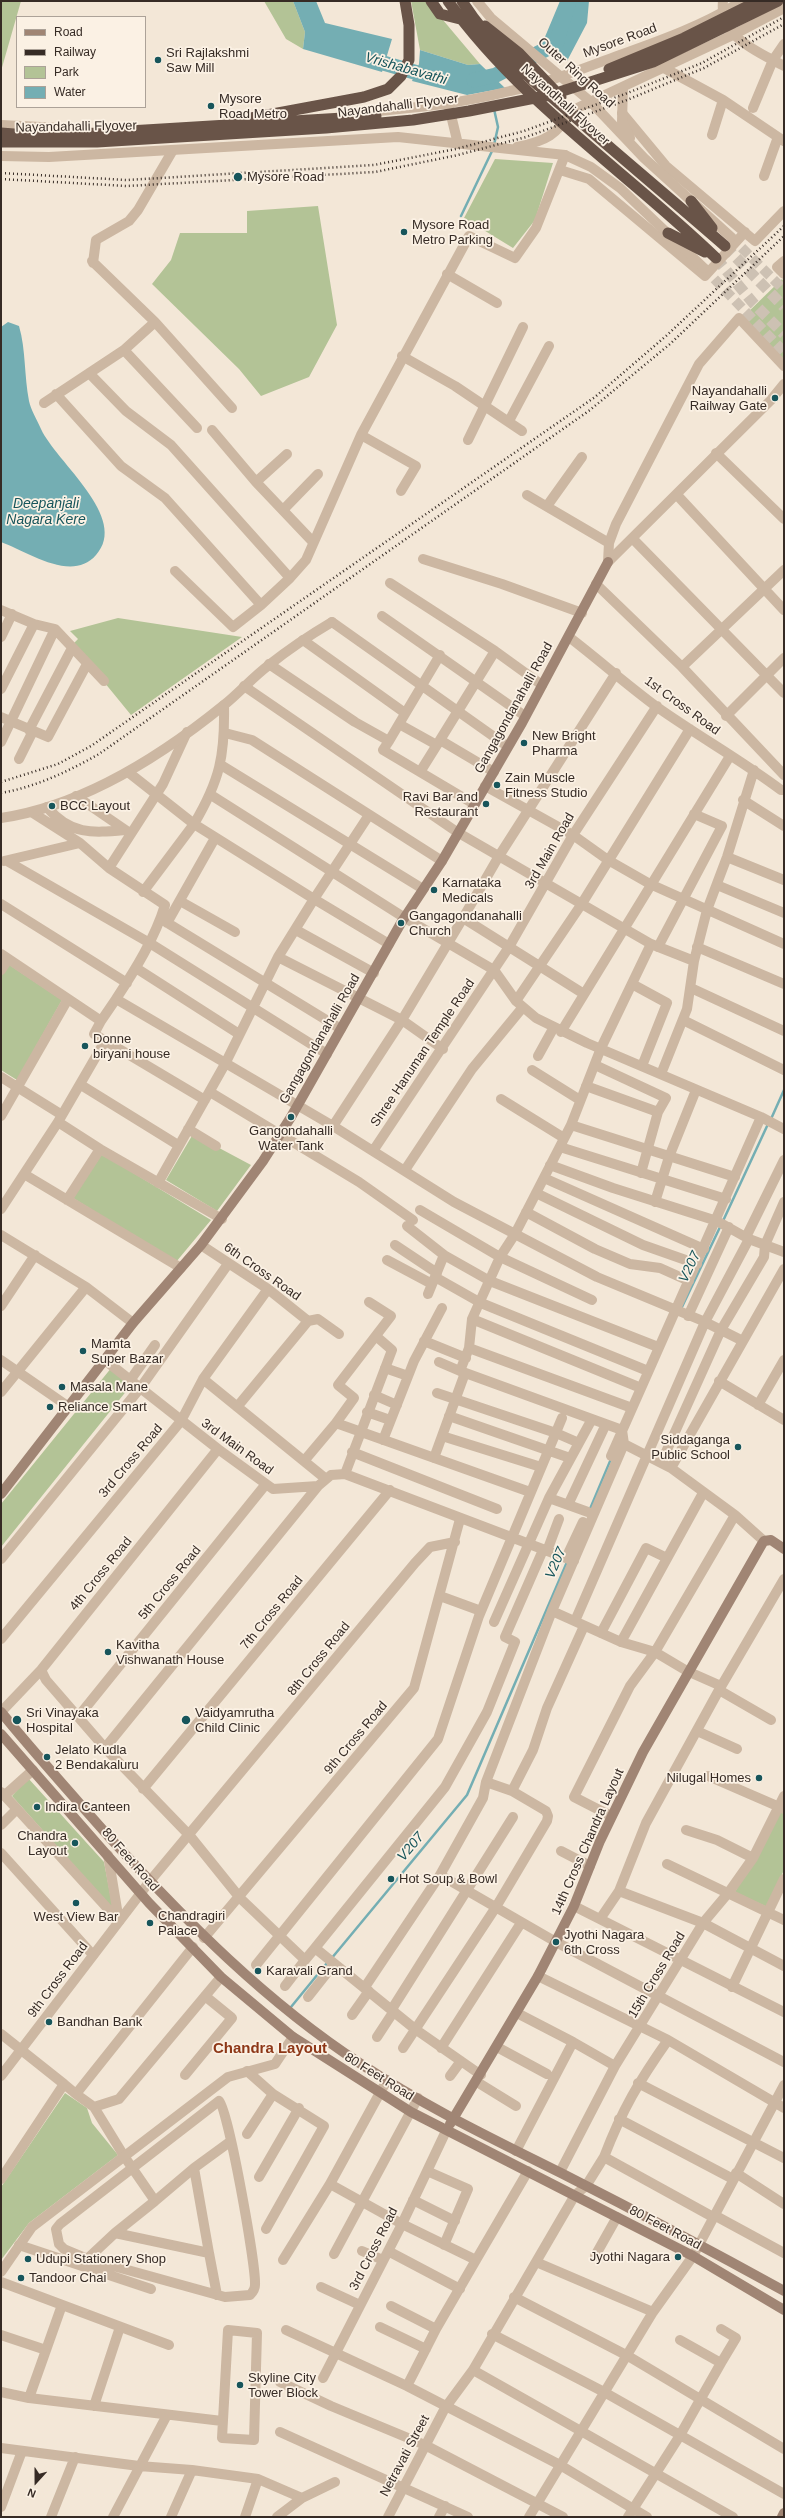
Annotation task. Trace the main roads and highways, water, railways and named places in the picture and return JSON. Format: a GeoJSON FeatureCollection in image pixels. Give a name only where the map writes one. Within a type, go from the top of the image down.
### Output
{"type":"FeatureCollection","features":[{"type":"Feature","properties":{"kind":"highway"},"geometry":{"type":"LineString","coordinates":[[251,118],[364,97],[388,89],[402,76],[409,60],[409,25],[404,1]]}},
{"type":"Feature","properties":{"kind":"highway","name":"Nayandhalli Flyover"},"geometry":{"type":"LineString","coordinates":[[448,1],[464,25],[533,98],[679,214]]}},
{"type":"Feature","properties":{"kind":"highway","name":"Nayandhalli Flyover"},"geometry":{"type":"LineString","coordinates":[[462,1],[494,43],[531,79],[679,214]]}},
{"type":"Feature","properties":{"kind":"highway"},"geometry":{"type":"LineString","coordinates":[[750,1],[761,20]]}},
{"type":"Feature","properties":{"kind":"highway","name":"Nayandahalli Flyover"},"geometry":{"type":"LineString","coordinates":[[1,142],[154,130],[412,114],[465,106],[550,89],[595,75],[653,52],[758,1]]}},
{"type":"Feature","properties":{"kind":"highway","name":"Nayandahalli Flyover"},"geometry":{"type":"LineString","coordinates":[[1,133],[27,139],[98,142],[326,128],[413,120],[468,112],[550,95],[653,62],[778,1]]}},
{"type":"Feature","properties":{"kind":"highway"},"geometry":{"type":"LineString","coordinates":[[436,3],[440,14],[482,25],[519,53],[538,71],[573,110]]}},
{"type":"Feature","properties":{"kind":"highway"},"geometry":{"type":"LineString","coordinates":[[679,214],[728,242],[691,201]]}},
{"type":"Feature","properties":{"kind":"highway"},"geometry":{"type":"LineString","coordinates":[[668,232],[716,258],[679,214]]}},
{"type":"Feature","properties":{"kind":"main road","name":"Gangagondanahalli Road"},"geometry":{"type":"LineString","coordinates":[[1,1494],[106,1361],[133,1323],[222,1219],[279,1135],[374,973],[389,944],[442,861],[457,832],[494,772],[507,746],[569,637],[608,562]]}},
{"type":"Feature","properties":{"kind":"main road","name":"14th Cross Chandra Layout"},"geometry":{"type":"LineString","coordinates":[[446,2131],[479,2079],[556,1942],[574,1906],[612,1816],[687,1671],[764,1541],[771,1540],[784,1549]]}},
{"type":"Feature","properties":{"kind":"main road","name":"80 Feet Road"},"geometry":{"type":"LineString","coordinates":[[1,1712],[38,1758],[204,1938],[293,2015],[360,2064],[418,2098],[516,2151],[560,2172],[699,2244],[784,2291]]}},
{"type":"Feature","properties":{"kind":"main road","name":"80 Feet Road"},"geometry":{"type":"LineString","coordinates":[[1,1734],[108,1855],[140,1894],[192,1948],[221,1976],[293,2037],[411,2112],[692,2256],[784,2310]]}},
{"type":"Feature","properties":{"kind":"main road"},"geometry":{"type":"LineString","coordinates":[[782,2517],[784,2513]]}},
{"type":"Feature","properties":{"kind":"water"},"geometry":{"type":"Polygon","coordinates":[[[293,1],[316,1],[325,23],[392,39],[382,72],[303,49],[305,32],[293,1]]]}},
{"type":"Feature","properties":{"kind":"water"},"geometry":{"type":"Polygon","coordinates":[[[560,1],[589,1],[587,23],[567,61],[542,44],[560,1]]]}},
{"type":"Feature","properties":{"kind":"water"},"geometry":{"type":"Polygon","coordinates":[[[420,50],[468,65],[480,64],[505,88],[467,95],[412,81],[419,64],[420,50]]]}},
{"type":"Feature","properties":{"kind":"water","name":"Deepanjali Nagara Kere"},"geometry":{"type":"Polygon","coordinates":[[[8,322],[19,326],[23,344],[29,401],[34,415],[49,442],[87,490],[104,524],[104,540],[96,555],[86,563],[75,566],[63,566],[50,563],[1,542],[1,327],[8,322]]]}},
{"type":"Feature","properties":{"kind":"waterway","name":"Vrishabavathi"},"geometry":{"type":"LineString","coordinates":[[474,80],[496,75],[556,44],[569,1]]}},
{"type":"Feature","properties":{"kind":"waterway","name":"Vrishabavathi"},"geometry":{"type":"LineString","coordinates":[[366,58],[435,78]]}},
{"type":"Feature","properties":{"kind":"waterway"},"geometry":{"type":"LineString","coordinates":[[494,109],[498,127],[494,145]]}},
{"type":"Feature","properties":{"kind":"waterway"},"geometry":{"type":"LineString","coordinates":[[461,216],[493,149]]}},
{"type":"Feature","properties":{"kind":"waterway","name":"V207"},"geometry":{"type":"LineString","coordinates":[[771,1119],[784,1090]]}},
{"type":"Feature","properties":{"kind":"waterway","name":"V207"},"geometry":{"type":"LineString","coordinates":[[723,1221],[768,1124]]}},
{"type":"Feature","properties":{"kind":"waterway","name":"V207"},"geometry":{"type":"LineString","coordinates":[[681,1309],[721,1225]]}},
{"type":"Feature","properties":{"kind":"waterway","name":"V207"},"geometry":{"type":"LineString","coordinates":[[590,1509],[611,1459]]}},
{"type":"Feature","properties":{"kind":"waterway","name":"V207"},"geometry":{"type":"LineString","coordinates":[[331,1959],[467,1795],[567,1562]]}},
{"type":"Feature","properties":{"kind":"waterway","name":"V207"},"geometry":{"type":"LineString","coordinates":[[291,2007],[327,1963]]}},
{"type":"Feature","properties":{"kind":"tunnel"},"geometry":{"type":"LineString","coordinates":[[731,237],[784,290]]}},
{"type":"Feature","properties":{"kind":"tunnel"},"geometry":{"type":"LineString","coordinates":[[725,246],[784,307]]}},
{"type":"Feature","properties":{"kind":"tunnel"},"geometry":{"type":"LineString","coordinates":[[716,258],[754,304],[784,334]]}},
{"type":"Feature","properties":{"kind":"tunnel"},"geometry":{"type":"LineString","coordinates":[[704,268],[784,352]]}},
{"type":"Feature","properties":{"kind":"railway"},"geometry":{"type":"LineString","coordinates":[[1,173],[127,180],[374,165],[456,149],[524,131],[625,94],[702,63],[784,17]]}},
{"type":"Feature","properties":{"kind":"railway"},"geometry":{"type":"LineString","coordinates":[[1,179],[127,186],[375,172],[458,155],[526,137],[627,100],[704,68],[784,24]]}},
{"type":"Feature","properties":{"kind":"railway"},"geometry":{"type":"LineString","coordinates":[[1,782],[58,764],[91,746],[595,397],[666,336],[784,226]]}},
{"type":"Feature","properties":{"kind":"railway"},"geometry":{"type":"LineString","coordinates":[[1,793],[27,787],[52,778],[99,754],[590,410],[670,344],[784,236]]}},
{"type":"Feature","properties":{"kind":"place","name":"Sri Rajlakshmi Saw Mill"},"geometry":{"type":"Point","coordinates":[158,60]}},
{"type":"Feature","properties":{"kind":"place","name":"Mysore Road Metro"},"geometry":{"type":"Point","coordinates":[211,106]}},
{"type":"Feature","properties":{"kind":"place","name":"Mysore Road"},"geometry":{"type":"Point","coordinates":[238,177]}},
{"type":"Feature","properties":{"kind":"place","name":"Mysore Road Metro Parking"},"geometry":{"type":"Point","coordinates":[404,232]}},
{"type":"Feature","properties":{"kind":"place","name":"Nayandahalli Railway Gate"},"geometry":{"type":"Point","coordinates":[775,398]}},
{"type":"Feature","properties":{"kind":"place","name":"New Bright Pharma"},"geometry":{"type":"Point","coordinates":[524,743]}},
{"type":"Feature","properties":{"kind":"place","name":"Zain Muscle Fitness Studio"},"geometry":{"type":"Point","coordinates":[497,785]}},
{"type":"Feature","properties":{"kind":"place","name":"Ravi Bar and Restaurant"},"geometry":{"type":"Point","coordinates":[486,804]}},
{"type":"Feature","properties":{"kind":"place","name":"BCC Layout"},"geometry":{"type":"Point","coordinates":[52,806]}},
{"type":"Feature","properties":{"kind":"place","name":"Karnataka Medicals"},"geometry":{"type":"Point","coordinates":[434,890]}},
{"type":"Feature","properties":{"kind":"place","name":"Gangagondanahalli Church"},"geometry":{"type":"Point","coordinates":[401,923]}},
{"type":"Feature","properties":{"kind":"place","name":"Donne biryani house"},"geometry":{"type":"Point","coordinates":[85,1046]}},
{"type":"Feature","properties":{"kind":"place","name":"Gangondahalli Water Tank"},"geometry":{"type":"Point","coordinates":[291,1117]}},
{"type":"Feature","properties":{"kind":"place","name":"Mamta Super Bazar"},"geometry":{"type":"Point","coordinates":[83,1351]}},
{"type":"Feature","properties":{"kind":"place","name":"Masala Mane"},"geometry":{"type":"Point","coordinates":[62,1387]}},
{"type":"Feature","properties":{"kind":"place","name":"Reliance Smart"},"geometry":{"type":"Point","coordinates":[50,1407]}},
{"type":"Feature","properties":{"kind":"place","name":"Siddaganga Public School"},"geometry":{"type":"Point","coordinates":[738,1447]}},
{"type":"Feature","properties":{"kind":"place","name":"Kavitha Vishwanath House"},"geometry":{"type":"Point","coordinates":[108,1652]}},
{"type":"Feature","properties":{"kind":"place","name":"Sri Vinayaka Hospital"},"geometry":{"type":"Point","coordinates":[17,1720]}},
{"type":"Feature","properties":{"kind":"place","name":"Vaidyamrutha Child Clinic"},"geometry":{"type":"Point","coordinates":[186,1720]}},
{"type":"Feature","properties":{"kind":"place","name":"Jelato Kudla 2 Bendakaluru"},"geometry":{"type":"Point","coordinates":[47,1757]}},
{"type":"Feature","properties":{"kind":"place","name":"Nilugal Homes"},"geometry":{"type":"Point","coordinates":[759,1778]}},
{"type":"Feature","properties":{"kind":"place","name":"Indira Canteen"},"geometry":{"type":"Point","coordinates":[37,1807]}},
{"type":"Feature","properties":{"kind":"place","name":"Chandra Layout"},"geometry":{"type":"Point","coordinates":[75,1843]}},
{"type":"Feature","properties":{"kind":"place","name":"Hot Soup & Bowl"},"geometry":{"type":"Point","coordinates":[391,1879]}},
{"type":"Feature","properties":{"kind":"place","name":"West View Bar"},"geometry":{"type":"Point","coordinates":[76,1903]}},
{"type":"Feature","properties":{"kind":"place","name":"Chandragiri Palace"},"geometry":{"type":"Point","coordinates":[150,1923]}},
{"type":"Feature","properties":{"kind":"place","name":"Jyothi Nagara 6th Cross"},"geometry":{"type":"Point","coordinates":[556,1942]}},
{"type":"Feature","properties":{"kind":"place","name":"Karavali Grand"},"geometry":{"type":"Point","coordinates":[258,1971]}},
{"type":"Feature","properties":{"kind":"place","name":"Bandhan Bank"},"geometry":{"type":"Point","coordinates":[49,2022]}},
{"type":"Feature","properties":{"kind":"place","name":"Jyothi Nagara"},"geometry":{"type":"Point","coordinates":[678,2257]}},
{"type":"Feature","properties":{"kind":"place","name":"Udupi Stationery Shop"},"geometry":{"type":"Point","coordinates":[28,2259]}},
{"type":"Feature","properties":{"kind":"place","name":"Tandoor Chai"},"geometry":{"type":"Point","coordinates":[21,2278]}},
{"type":"Feature","properties":{"kind":"place","name":"Skyline City Tower Block"},"geometry":{"type":"Point","coordinates":[240,2385]}},
{"type":"Feature","properties":{"kind":"district","name":"Chandra Layout"},"geometry":{"type":"Point","coordinates":[270,2049]}}]}
